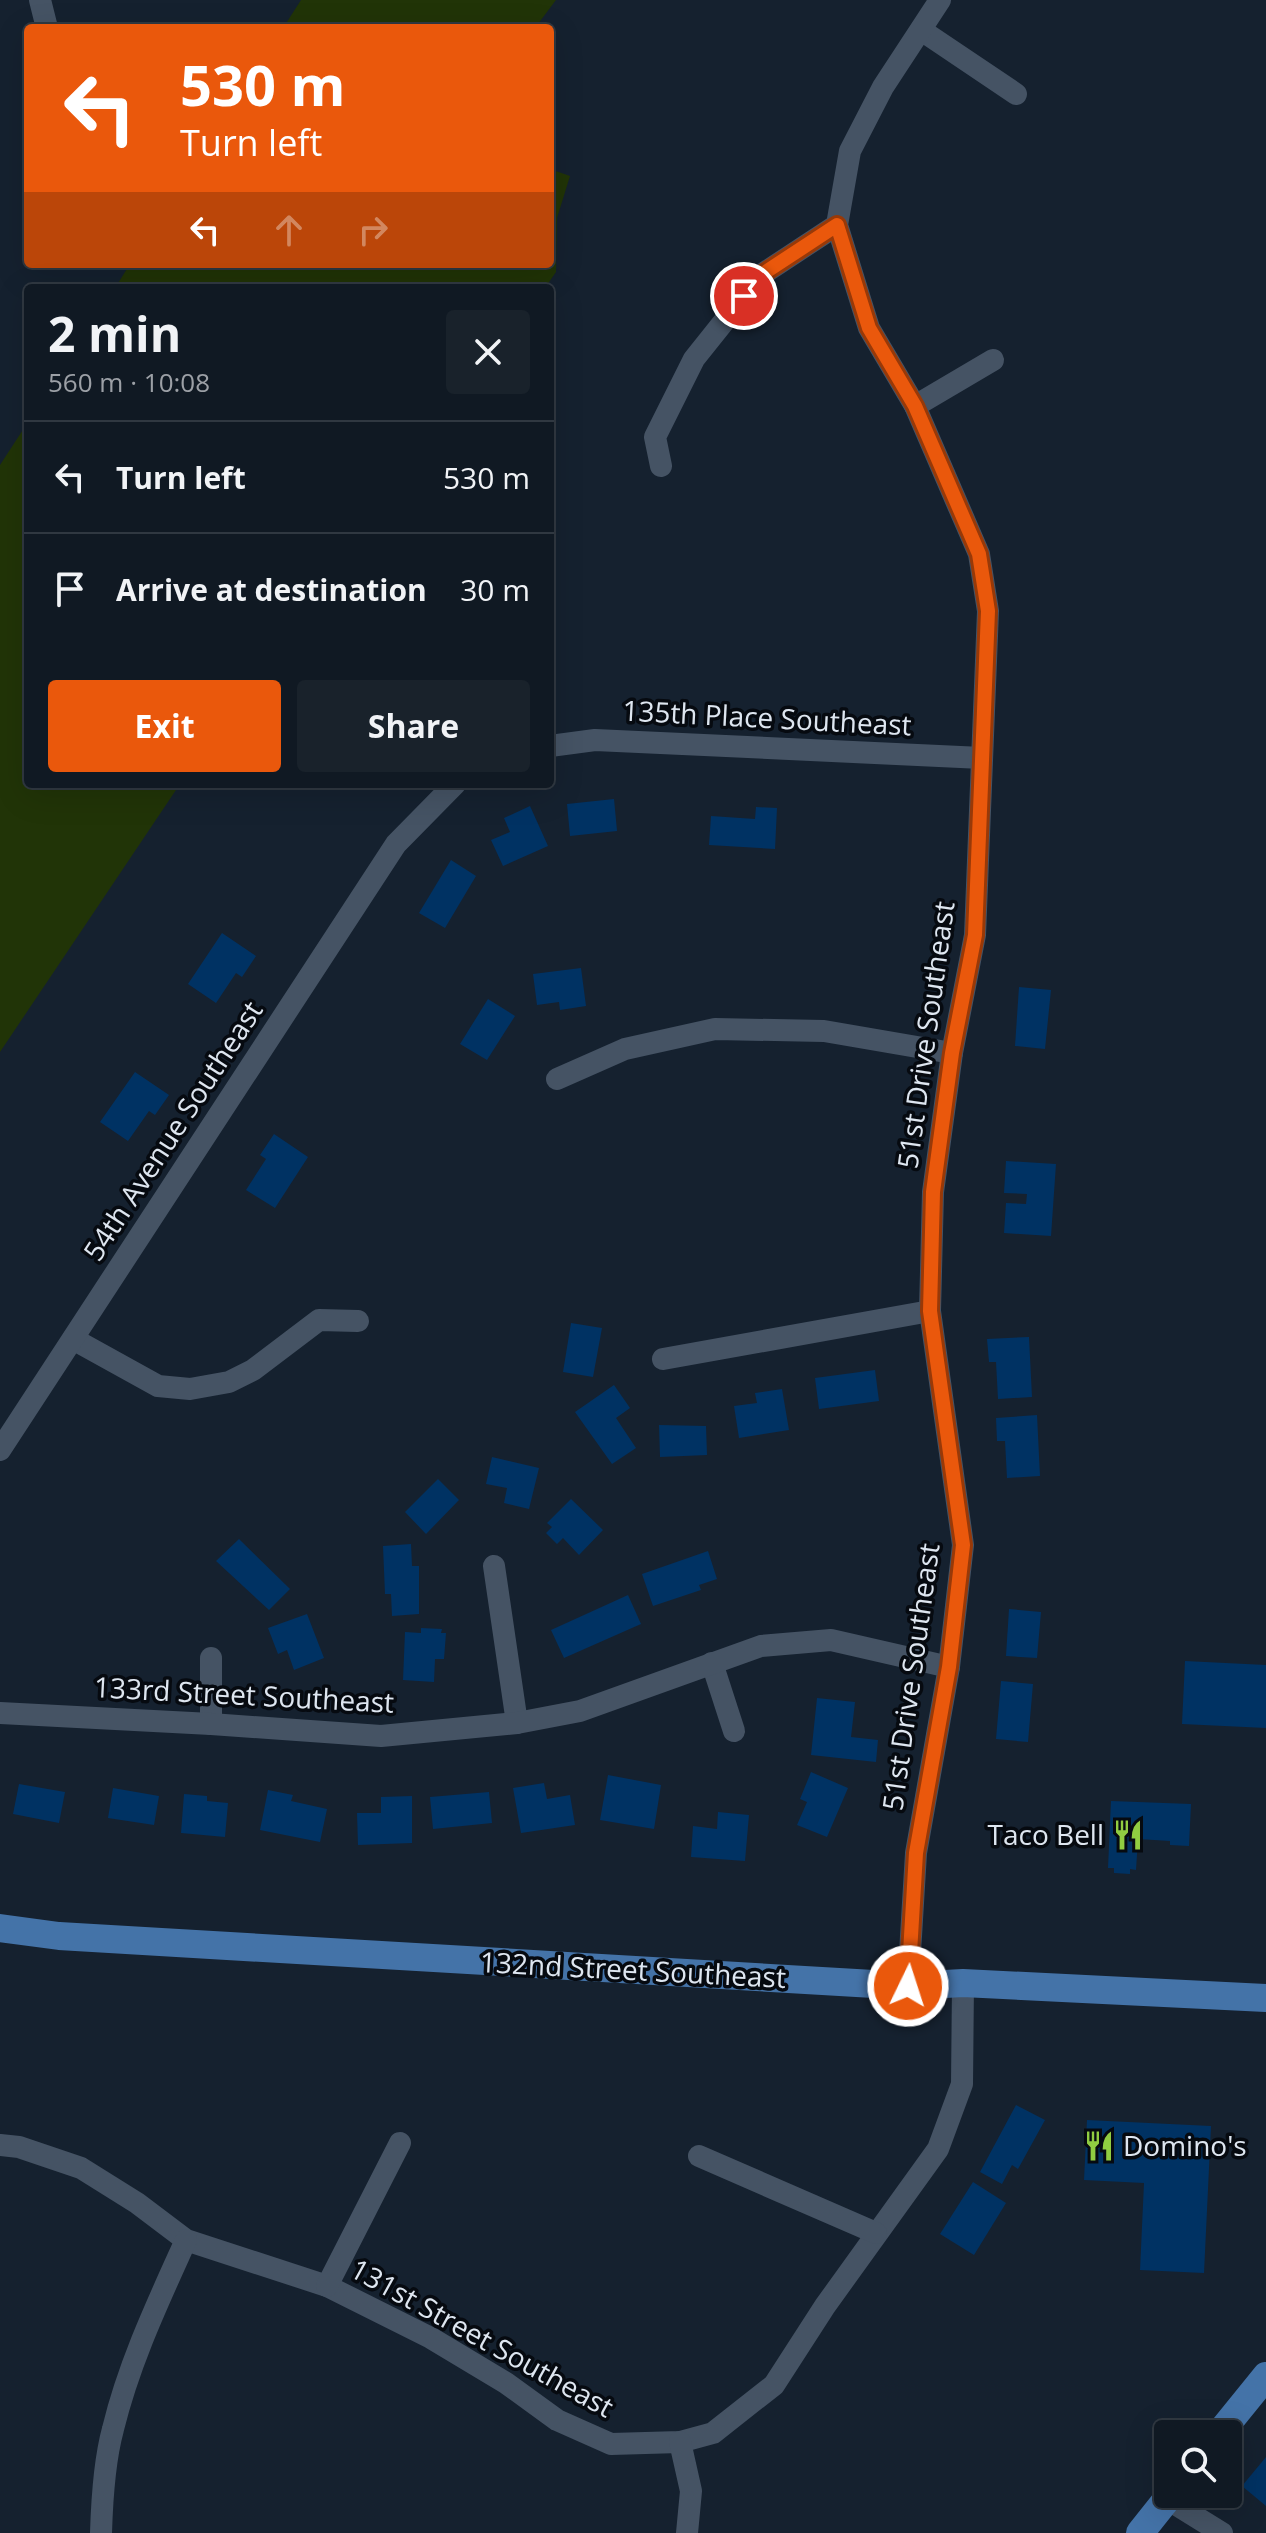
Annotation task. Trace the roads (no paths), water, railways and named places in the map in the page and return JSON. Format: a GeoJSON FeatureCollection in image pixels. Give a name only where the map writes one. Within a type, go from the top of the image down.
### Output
{"type":"FeatureCollection","features":[{"type":"Feature","properties":{"kind":"main road","name":"132nd Street Southeast"},"geometry":{"type":"LineString","coordinates":[[0,1928],[59,1936],[908,1986],[963,1983],[1266,1998]]}},
{"type":"Feature","properties":{"kind":"main road"},"geometry":{"type":"LineString","coordinates":[[1230,2420],[1266,2376]]}},
{"type":"Feature","properties":{"kind":"main road"},"geometry":{"type":"LineString","coordinates":[[1140,2533],[1160,2508]]}},
{"type":"Feature","properties":{"kind":"street"},"geometry":{"type":"LineString","coordinates":[[40,0],[46,24]]}},
{"type":"Feature","properties":{"kind":"street","name":"51st Drive Southeast"},"geometry":{"type":"LineString","coordinates":[[908,1986],[916,1853],[949,1667],[963,1545],[930,1311],[933,1192],[952,1053],[975,935],[988,611],[979,554],[915,406],[869,328],[837,225],[850,151],[883,87],[940,0]]}},
{"type":"Feature","properties":{"kind":"street"},"geometry":{"type":"LineString","coordinates":[[921,30],[1016,94]]}},
{"type":"Feature","properties":{"kind":"street"},"geometry":{"type":"LineString","coordinates":[[661,466],[655,437],[694,359],[761,275],[837,225]]}},
{"type":"Feature","properties":{"kind":"street"},"geometry":{"type":"LineString","coordinates":[[915,406],[993,360]]}},
{"type":"Feature","properties":{"kind":"street","name":"135th Place Southeast"},"geometry":{"type":"LineString","coordinates":[[554,745],[595,740],[982,758]]}},
{"type":"Feature","properties":{"kind":"street","name":"54th Avenue Southeast"},"geometry":{"type":"LineString","coordinates":[[0,1450],[396,844],[451,788]]}},
{"type":"Feature","properties":{"kind":"street"},"geometry":{"type":"LineString","coordinates":[[557,1079],[625,1049],[715,1029],[824,1031],[952,1053]]}},
{"type":"Feature","properties":{"kind":"street"},"geometry":{"type":"LineString","coordinates":[[663,1359],[930,1311]]}},
{"type":"Feature","properties":{"kind":"street"},"geometry":{"type":"LineString","coordinates":[[73,1339],[158,1386],[190,1389],[229,1382],[253,1370],[319,1320],[358,1321]]}},
{"type":"Feature","properties":{"kind":"street"},"geometry":{"type":"LineString","coordinates":[[494,1566],[517,1723]]}},
{"type":"Feature","properties":{"kind":"street","name":"133rd Street Southeast"},"geometry":{"type":"LineString","coordinates":[[0,1713],[381,1736],[517,1723],[580,1711],[761,1646],[831,1640],[949,1667]]}},
{"type":"Feature","properties":{"kind":"street"},"geometry":{"type":"LineString","coordinates":[[211,1658],[211,1724]]}},
{"type":"Feature","properties":{"kind":"street"},"geometry":{"type":"LineString","coordinates":[[712,1663],[734,1731]]}},
{"type":"Feature","properties":{"kind":"street"},"geometry":{"type":"LineString","coordinates":[[687,2533],[691,2491],[680,2442],[713,2433],[774,2385],[876,2233],[938,2149],[962,2084],[963,1983]]}},
{"type":"Feature","properties":{"kind":"street"},"geometry":{"type":"LineString","coordinates":[[327,2286],[400,2143]]}},
{"type":"Feature","properties":{"kind":"street","name":"131st Street Southeast"},"geometry":{"type":"LineString","coordinates":[[0,2145],[19,2147],[81,2168],[137,2203],[186,2240],[327,2286],[431,2338],[506,2383],[557,2420],[611,2444],[680,2442]]}},
{"type":"Feature","properties":{"kind":"street"},"geometry":{"type":"LineString","coordinates":[[699,2156],[876,2233]]}},
{"type":"Feature","properties":{"kind":"street"},"geometry":{"type":"LineString","coordinates":[[101,2533],[112,2431],[141,2337],[186,2240]]}},
{"type":"Feature","properties":{"kind":"street"},"geometry":{"type":"LineString","coordinates":[[1186,2508],[1222,2533]]}},
{"type":"Feature","properties":{"kind":"place","name":"Taco Bell"},"geometry":{"type":"Point","coordinates":[1128,1835]}},
{"type":"Feature","properties":{"kind":"place","name":"Domino's"},"geometry":{"type":"Point","coordinates":[1099,2146]}}]}
